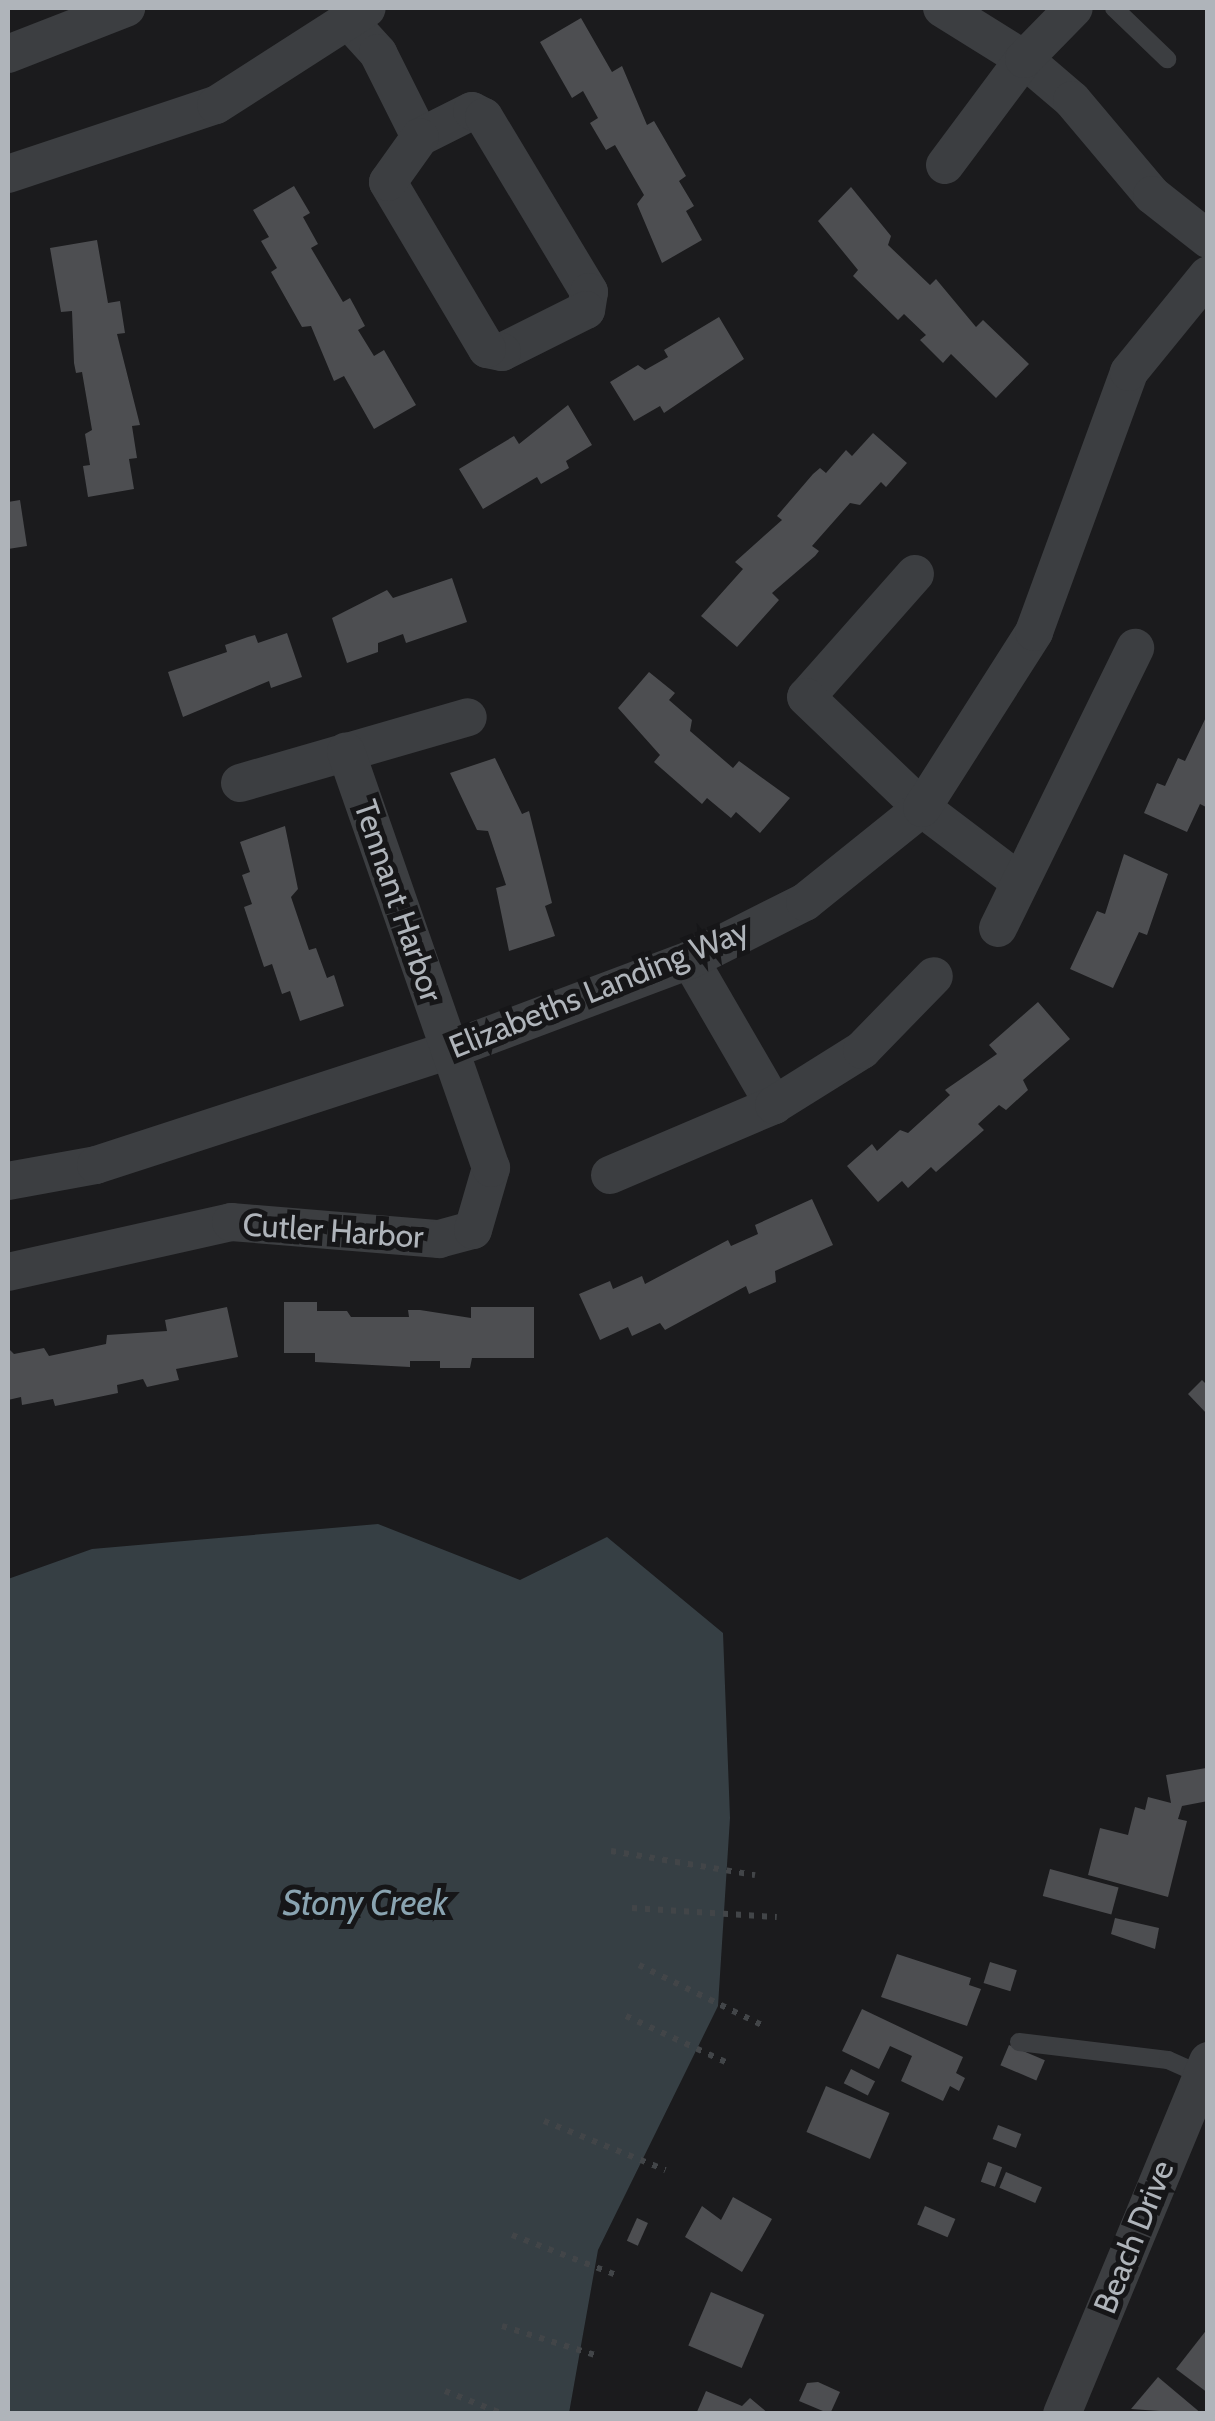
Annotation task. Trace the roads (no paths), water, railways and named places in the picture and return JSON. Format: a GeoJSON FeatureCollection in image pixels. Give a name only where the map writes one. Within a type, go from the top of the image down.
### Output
{"type":"FeatureCollection","features":[{"type":"Feature","properties":{"kind":"street"},"geometry":{"type":"LineString","coordinates":[[8,54],[126,8]]}},
{"type":"Feature","properties":{"kind":"street"},"geometry":{"type":"LineString","coordinates":[[942,8],[1024,58],[1072,100],[1152,195],[1208,239]]}},
{"type":"Feature","properties":{"kind":"street"},"geometry":{"type":"LineString","coordinates":[[945,166],[1024,58],[1074,8]]}},
{"type":"Feature","properties":{"kind":"street"},"geometry":{"type":"LineString","coordinates":[[8,174],[216,105],[358,14],[420,137]]}},
{"type":"Feature","properties":{"kind":"street"},"geometry":{"type":"LineString","coordinates":[[472,111],[484,117],[590,292],[586,310],[502,352],[487,349],[388,182],[420,137],[472,111]]}},
{"type":"Feature","properties":{"kind":"street","name":"Elizabeths Landing Way"},"geometry":{"type":"LineString","coordinates":[[8,1181],[96,1165],[450,1050],[690,960],[805,902],[922,808],[1034,632],[1129,372],[1208,275]]}},
{"type":"Feature","properties":{"kind":"street"},"geometry":{"type":"LineString","coordinates":[[915,574],[806,697],[922,808],[1020,882]]}},
{"type":"Feature","properties":{"kind":"street"},"geometry":{"type":"LineString","coordinates":[[998,928],[1135,648]]}},
{"type":"Feature","properties":{"kind":"street"},"geometry":{"type":"LineString","coordinates":[[240,782],[468,717]]}},
{"type":"Feature","properties":{"kind":"street","name":"Tennant Harbor"},"geometry":{"type":"LineString","coordinates":[[346,752],[450,1050]]}},
{"type":"Feature","properties":{"kind":"street"},"geometry":{"type":"LineString","coordinates":[[690,960],[774,1105]]}},
{"type":"Feature","properties":{"kind":"street"},"geometry":{"type":"LineString","coordinates":[[610,1175],[774,1105],[862,1050],[934,976]]}},
{"type":"Feature","properties":{"kind":"street","name":"Cutler Harbor"},"geometry":{"type":"LineString","coordinates":[[8,1272],[232,1222],[439,1239],[472,1230],[491,1168],[450,1050]]}},
{"type":"Feature","properties":{"kind":"street","name":"Beach Drive"},"geometry":{"type":"LineString","coordinates":[[1062,2414],[1203,2075]]}},
{"type":"Feature","properties":{"kind":"lane"},"geometry":{"type":"LineString","coordinates":[[1114,8],[1167,59]]}},
{"type":"Feature","properties":{"kind":"lane"},"geometry":{"type":"LineString","coordinates":[[1019,2042],[1168,2060],[1203,2075]]}},
{"type":"Feature","properties":{"kind":"water","name":"Stony Creek"},"geometry":{"type":"Polygon","coordinates":[[[378,1524],[520,1580],[607,1537],[723,1633],[730,1818],[718,2006],[598,2250],[569,2413],[8,2413],[8,1579],[92,1549],[378,1524]]]}}]}
